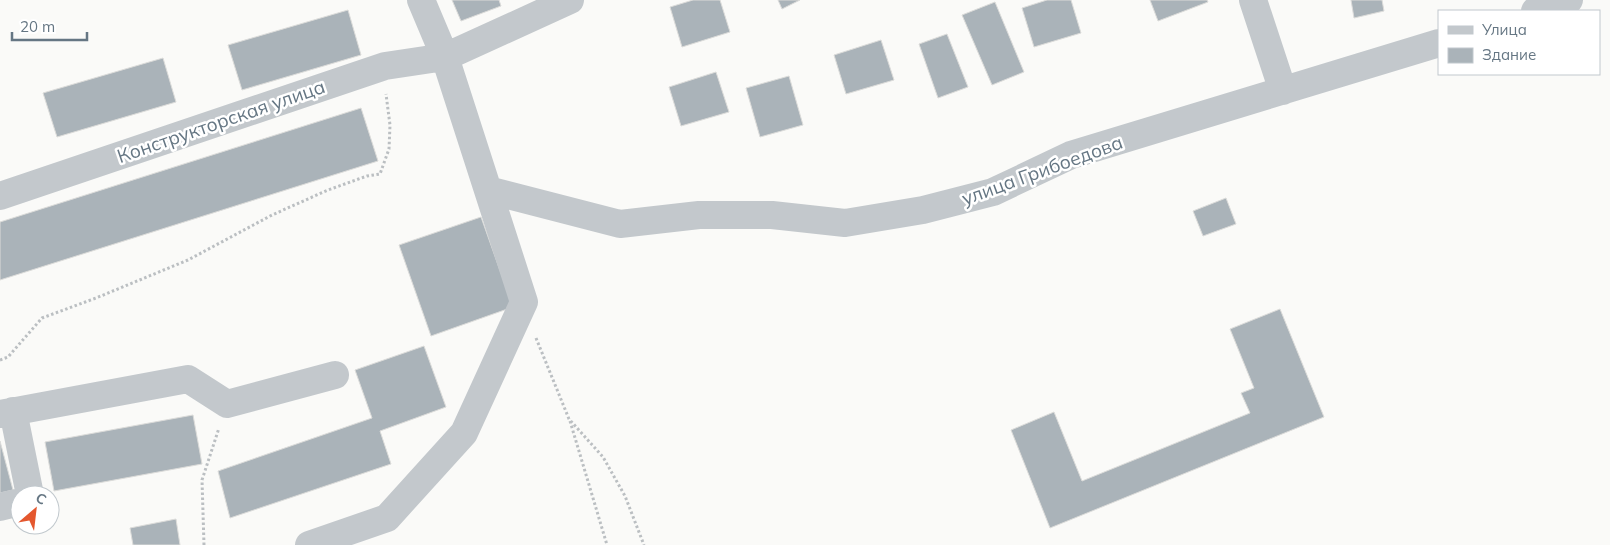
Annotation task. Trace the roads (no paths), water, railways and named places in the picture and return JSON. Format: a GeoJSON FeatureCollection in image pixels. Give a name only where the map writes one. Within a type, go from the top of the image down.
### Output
{"type":"FeatureCollection","features":[{"type":"Feature","properties":{"kind":"street"},"geometry":{"type":"LineString","coordinates":[[309,545],[387,518],[464,433],[524,302],[445,57],[422,0]]}},
{"type":"Feature","properties":{"kind":"street","name":"Конструкторская улица"},"geometry":{"type":"LineString","coordinates":[[0,196],[385,66],[445,57],[570,0]]}},
{"type":"Feature","properties":{"kind":"street"},"geometry":{"type":"LineString","coordinates":[[1253,0],[1283,91]]}},
{"type":"Feature","properties":{"kind":"street"},"geometry":{"type":"LineString","coordinates":[[1538,10],[1569,0]]}},
{"type":"Feature","properties":{"kind":"street","name":"улица Грибоедова"},"geometry":{"type":"LineString","coordinates":[[488,190],[620,224],[699,215],[772,214],[844,223],[923,210],[993,192],[1071,155],[1438,43]]}},
{"type":"Feature","properties":{"kind":"street"},"geometry":{"type":"LineString","coordinates":[[27,485],[6,413],[188,378],[227,404],[335,375]]}}]}
